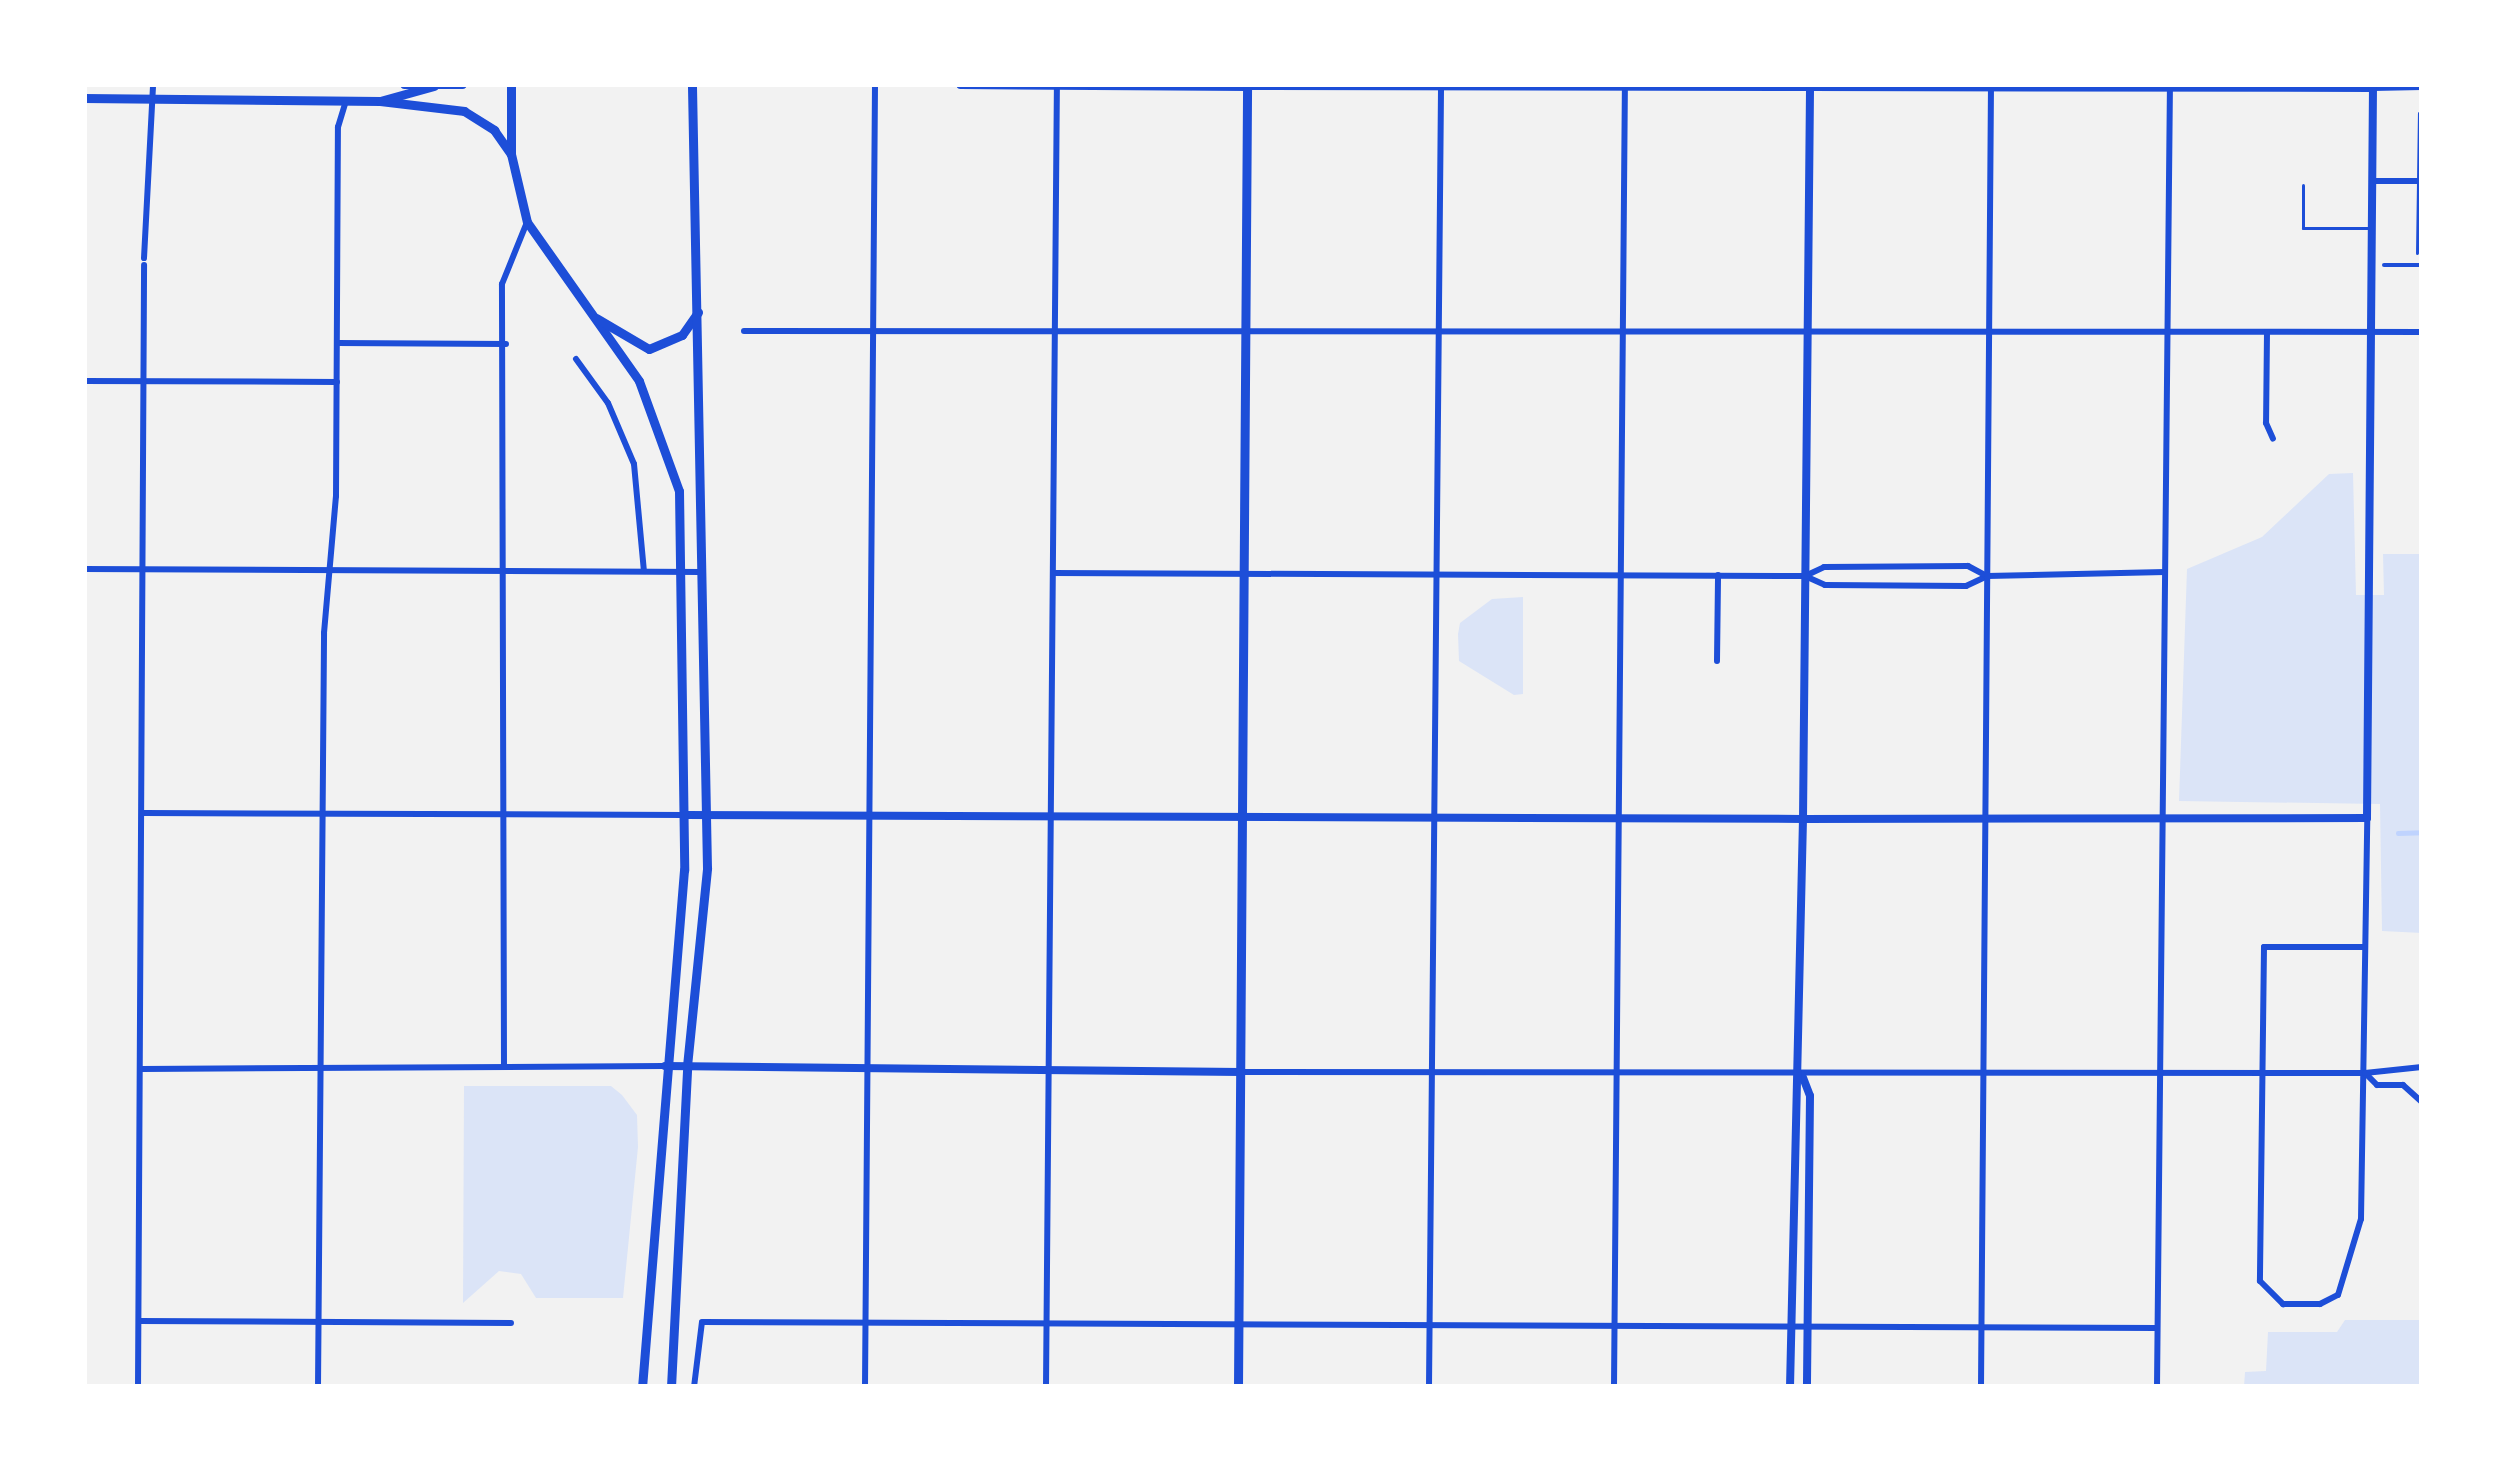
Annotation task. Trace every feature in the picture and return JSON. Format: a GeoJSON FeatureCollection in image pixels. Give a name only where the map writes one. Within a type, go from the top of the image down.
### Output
{"type":"FeatureCollection","features":[{"type":"Feature","properties":{"kind":"main road"},"geometry":{"type":"LineString","coordinates":[[404,84],[462,84]]}},
{"type":"Feature","properties":{"kind":"main road"},"geometry":{"type":"LineString","coordinates":[[511,84],[511,154],[527,222],[586,312],[640,381],[663,432],[679,491],[684,815],[642,1387]]}},
{"type":"Feature","properties":{"kind":"main road"},"geometry":{"type":"LineString","coordinates":[[671,1387],[687,1066],[707,815],[706,572],[692,84]]}},
{"type":"Feature","properties":{"kind":"main road"},"geometry":{"type":"LineString","coordinates":[[684,815],[1435,820],[2367,818],[2373,86],[960,84]]}},
{"type":"Feature","properties":{"kind":"main road"},"geometry":{"type":"LineString","coordinates":[[1238,1387],[1247,85]]}},
{"type":"Feature","properties":{"kind":"main road"},"geometry":{"type":"LineString","coordinates":[[380,101],[434,86]]}},
{"type":"Feature","properties":{"kind":"main road"},"geometry":{"type":"LineString","coordinates":[[1790,1387],[1793,1095],[1801,1074],[1810,86]]}},
{"type":"Feature","properties":{"kind":"main road"},"geometry":{"type":"LineString","coordinates":[[84,98],[380,101],[464,111],[494,130],[511,154]]}},
{"type":"Feature","properties":{"kind":"main road"},"geometry":{"type":"LineString","coordinates":[[586,312],[650,349],[682,335],[699,310]]}},
{"type":"Feature","properties":{"kind":"main road"},"geometry":{"type":"LineString","coordinates":[[664,1066],[867,1072],[1241,1072]]}},
{"type":"Feature","properties":{"kind":"main road"},"geometry":{"type":"LineString","coordinates":[[1801,1074],[1810,1096],[1807,1387]]}},
{"type":"Feature","properties":{"kind":"street"},"geometry":{"type":"LineString","coordinates":[[138,1387],[144,261],[153,84]]}},
{"type":"Feature","properties":{"kind":"street"},"geometry":{"type":"LineString","coordinates":[[865,1387],[875,84]]}},
{"type":"Feature","properties":{"kind":"street"},"geometry":{"type":"LineString","coordinates":[[1046,1387],[1057,85]]}},
{"type":"Feature","properties":{"kind":"street"},"geometry":{"type":"LineString","coordinates":[[1429,1387],[1441,85]]}},
{"type":"Feature","properties":{"kind":"street"},"geometry":{"type":"LineString","coordinates":[[1614,1387],[1612,1073],[1624,86]]}},
{"type":"Feature","properties":{"kind":"street"},"geometry":{"type":"LineString","coordinates":[[1982,1387],[1991,86]]}},
{"type":"Feature","properties":{"kind":"street"},"geometry":{"type":"LineString","coordinates":[[2157,1387],[2170,86]]}},
{"type":"Feature","properties":{"kind":"street"},"geometry":{"type":"LineString","coordinates":[[2373,86],[2422,87]]}},
{"type":"Feature","properties":{"kind":"street"},"geometry":{"type":"LineString","coordinates":[[318,1387],[326,570],[337,496],[338,161],[346,100]]}},
{"type":"Feature","properties":{"kind":"street"},"geometry":{"type":"LineString","coordinates":[[2372,181],[2420,181]]}},
{"type":"Feature","properties":{"kind":"street"},"geometry":{"type":"LineString","coordinates":[[504,1067],[506,344],[502,284],[527,222]]}},
{"type":"Feature","properties":{"kind":"street"},"geometry":{"type":"LineString","coordinates":[[2384,265],[2420,265],[2417,253]]}},
{"type":"Feature","properties":{"kind":"street"},"geometry":{"type":"LineString","coordinates":[[744,331],[2422,332]]}},
{"type":"Feature","properties":{"kind":"street"},"geometry":{"type":"LineString","coordinates":[[2266,332],[2273,439]]}},
{"type":"Feature","properties":{"kind":"street"},"geometry":{"type":"LineString","coordinates":[[338,343],[506,344]]}},
{"type":"Feature","properties":{"kind":"street"},"geometry":{"type":"LineString","coordinates":[[576,359],[608,403],[634,464],[644,571]]}},
{"type":"Feature","properties":{"kind":"street"},"geometry":{"type":"LineString","coordinates":[[84,381],[337,382]]}},
{"type":"Feature","properties":{"kind":"street"},"geometry":{"type":"LineString","coordinates":[[1805,576],[1824,567],[1968,566],[1987,576]]}},
{"type":"Feature","properties":{"kind":"street"},"geometry":{"type":"LineString","coordinates":[[84,569],[706,572]]}},
{"type":"Feature","properties":{"kind":"street"},"geometry":{"type":"LineString","coordinates":[[1053,573],[1805,576],[1825,585],[1966,586],[1987,576],[2164,572]]}},
{"type":"Feature","properties":{"kind":"street"},"geometry":{"type":"LineString","coordinates":[[1717,661],[1718,575]]}},
{"type":"Feature","properties":{"kind":"street"},"geometry":{"type":"LineString","coordinates":[[144,813],[684,815]]}},
{"type":"Feature","properties":{"kind":"street"},"geometry":{"type":"LineString","coordinates":[[2365,947],[2264,947],[2260,1281],[2283,1304],[2331,1302],[2349,1267],[2361,1219],[2367,818]]}},
{"type":"Feature","properties":{"kind":"street"},"geometry":{"type":"LineString","coordinates":[[142,1069],[664,1066]]}},
{"type":"Feature","properties":{"kind":"street"},"geometry":{"type":"LineString","coordinates":[[1241,1072],[2262,1076],[2420,1067]]}},
{"type":"Feature","properties":{"kind":"street"},"geometry":{"type":"LineString","coordinates":[[2365,1073],[2377,1085],[2403,1084],[2420,1067]]}},
{"type":"Feature","properties":{"kind":"street"},"geometry":{"type":"LineString","coordinates":[[2403,1084],[2422,1102]]}},
{"type":"Feature","properties":{"kind":"street"},"geometry":{"type":"LineString","coordinates":[[139,1321],[511,1323]]}},
{"type":"Feature","properties":{"kind":"street"},"geometry":{"type":"LineString","coordinates":[[694,1387],[702,1322],[2157,1328]]}},
{"type":"Feature","properties":{"kind":"lane"},"geometry":{"type":"LineString","coordinates":[[2417,253],[2420,113]]}},
{"type":"Feature","properties":{"kind":"lane"},"geometry":{"type":"LineString","coordinates":[[2303,185],[2303,228],[2373,228]]}},
{"type":"Feature","properties":{"kind":"shaded area"},"geometry":{"type":"Polygon","coordinates":[[[2353,473],[2356,595],[2384,595],[2383,554],[2422,554],[2422,933],[2382,931],[2380,804],[2179,801],[2187,569],[2262,537],[2329,474],[2353,473]]]}},
{"type":"Feature","properties":{"kind":"shaded area"},"geometry":{"type":"Polygon","coordinates":[[[1523,597],[1523,694],[1514,695],[1459,661],[1458,634],[1460,623],[1492,599],[1523,597]]]}},
{"type":"Feature","properties":{"kind":"shaded area"},"geometry":{"type":"Polygon","coordinates":[[[464,1086],[611,1086],[637,1115],[623,1298],[536,1298],[521,1274],[499,1271],[463,1303],[464,1086]]]}},
{"type":"Feature","properties":{"kind":"shaded area"},"geometry":{"type":"Polygon","coordinates":[[[2345,1320],[2422,1320],[2422,1387],[2244,1387],[2245,1372],[2266,1371],[2268,1332],[2337,1332],[2345,1320]]]}},
{"type":"Feature","properties":{"kind":"waterway"},"geometry":{"type":"LineString","coordinates":[[2398,833],[2422,832]]}}]}
